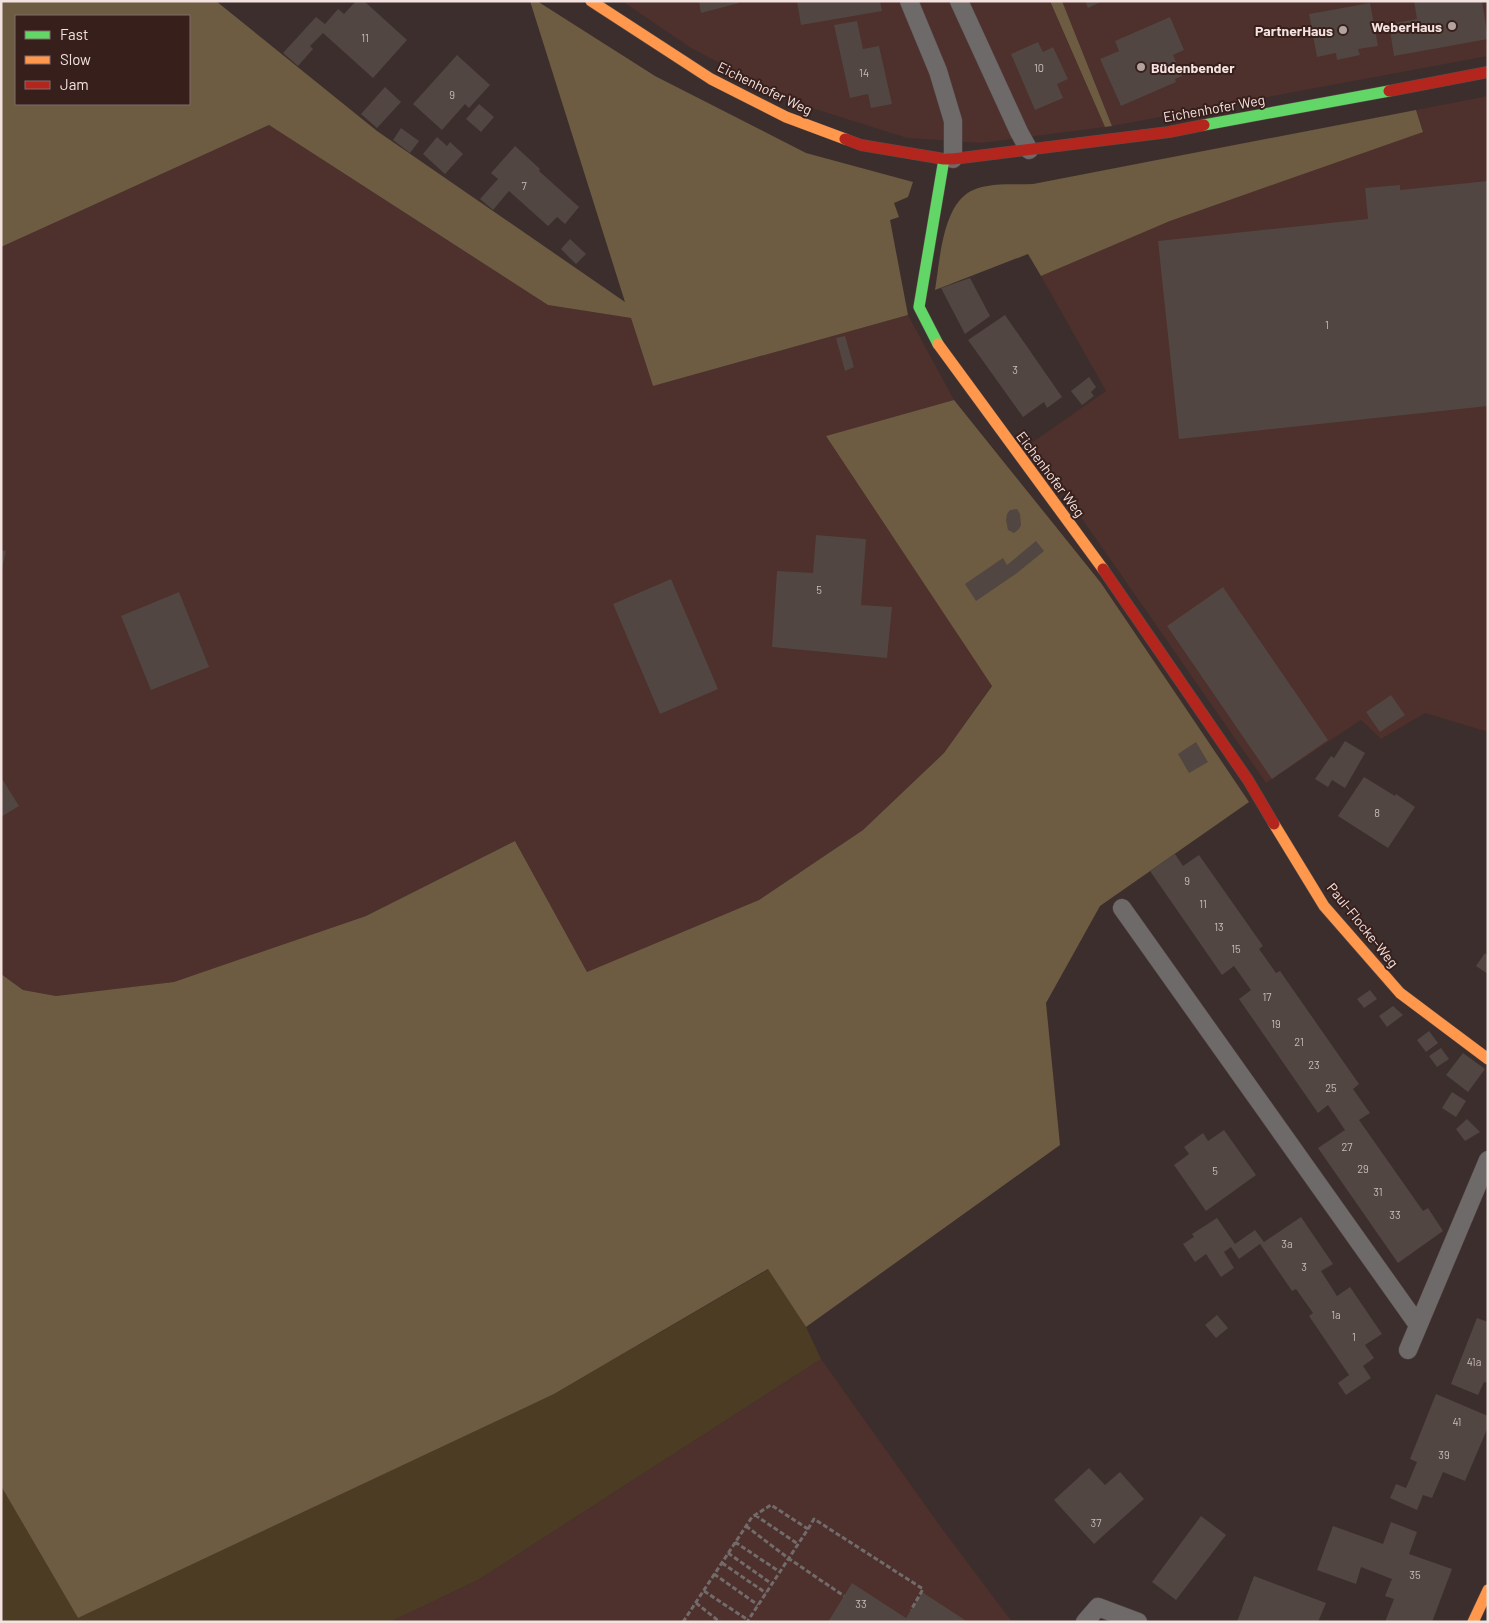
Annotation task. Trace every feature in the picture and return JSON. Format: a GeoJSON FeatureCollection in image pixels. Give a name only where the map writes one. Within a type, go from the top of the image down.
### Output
{"type":"FeatureCollection","features":[{"type":"Feature","properties":{"kind":"street","name":"Eichenhofer Weg"},"geometry":{"type":"LineString","coordinates":[[591,1],[711,79],[786,117],[861,145],[949,159],[1169,132],[1488,72]]}},
{"type":"Feature","properties":{"kind":"street","name":"Eichenhofer Weg"},"geometry":{"type":"LineString","coordinates":[[949,159],[919,307],[923,316],[941,351],[1112,582],[1248,780]]}},
{"type":"Feature","properties":{"kind":"street","name":"Paul-Flocke-Weg"},"geometry":{"type":"LineString","coordinates":[[1248,780],[1324,906],[1400,993],[1488,1058]]}},
{"type":"Feature","properties":{"kind":"street"},"geometry":{"type":"LineString","coordinates":[[1473,1622],[1488,1590]]}},
{"type":"Feature","properties":{"kind":"lane"},"geometry":{"type":"LineString","coordinates":[[909,1],[938,70],[953,121],[949,159]]}},
{"type":"Feature","properties":{"kind":"lane"},"geometry":{"type":"LineString","coordinates":[[959,1],[1029,150]]}},
{"type":"Feature","properties":{"kind":"lane"},"geometry":{"type":"LineString","coordinates":[[1122,908],[1418,1325]]}},
{"type":"Feature","properties":{"kind":"lane"},"geometry":{"type":"LineString","coordinates":[[1408,1350],[1488,1160]]}},
{"type":"Feature","properties":{"kind":"lane"},"geometry":{"type":"LineString","coordinates":[[1085,1622],[1098,1607],[1138,1622]]}},
{"type":"Feature","properties":{"kind":"path"},"geometry":{"type":"LineString","coordinates":[[685,1621],[714,1574],[755,1515],[771,1505],[808,1529]]}},
{"type":"Feature","properties":{"kind":"path"},"geometry":{"type":"LineString","coordinates":[[755,1515],[798,1544]]}},
{"type":"Feature","properties":{"kind":"path"},"geometry":{"type":"LineString","coordinates":[[704,1591],[748,1621],[814,1519],[923,1590],[911,1610]]}},
{"type":"Feature","properties":{"kind":"path"},"geometry":{"type":"LineString","coordinates":[[746,1526],[788,1558],[844,1596]]}},
{"type":"Feature","properties":{"kind":"path"},"geometry":{"type":"LineString","coordinates":[[736,1542],[780,1572]]}},
{"type":"Feature","properties":{"kind":"path"},"geometry":{"type":"LineString","coordinates":[[728,1553],[772,1584]]}},
{"type":"Feature","properties":{"kind":"path"},"geometry":{"type":"LineString","coordinates":[[722,1563],[766,1593]]}},
{"type":"Feature","properties":{"kind":"path"},"geometry":{"type":"LineString","coordinates":[[714,1574],[758,1605]]}},
{"type":"Feature","properties":{"kind":"path"},"geometry":{"type":"LineString","coordinates":[[696,1603],[720,1622]]}},
{"type":"Feature","properties":{"kind":"shaded area"},"geometry":{"type":"Polygon","coordinates":[[[1,1],[216,1],[377,131],[625,302],[530,1],[537,1],[655,76],[806,153],[913,182],[908,197],[894,203],[899,217],[890,220],[908,315],[653,386],[631,318],[548,305],[269,125],[1,247],[1,1]]]}},
{"type":"Feature","properties":{"kind":"shaded area"},"geometry":{"type":"Polygon","coordinates":[[[622,1],[1050,1],[1105,127],[981,143],[907,138],[796,103],[691,48],[622,1]]]}},
{"type":"Feature","properties":{"kind":"shaded area"},"geometry":{"type":"Polygon","coordinates":[[[1050,1],[1062,1],[1112,126],[1105,127],[1050,1]]]}},
{"type":"Feature","properties":{"kind":"shaded area"},"geometry":{"type":"Polygon","coordinates":[[[1062,1],[1488,1],[1488,56],[1112,126],[1062,1]]]}},
{"type":"Feature","properties":{"kind":"shaded area"},"geometry":{"type":"Polygon","coordinates":[[[1488,96],[1488,732],[1425,713],[1381,739],[1361,720],[1266,783],[1030,444],[1106,391],[1041,276],[1170,221],[1423,131],[1416,110],[1488,96]]]}},
{"type":"Feature","properties":{"kind":"shaded area"},"geometry":{"type":"Polygon","coordinates":[[[1416,110],[1423,132],[1170,221],[1041,276],[1028,254],[935,290],[941,250],[948,221],[961,198],[978,188],[994,185],[1033,184],[1416,110]]]}},
{"type":"Feature","properties":{"kind":"shaded area"},"geometry":{"type":"Polygon","coordinates":[[[269,125],[548,305],[631,318],[653,386],[908,315],[954,400],[826,436],[992,685],[944,753],[863,830],[759,900],[587,972],[515,841],[366,916],[175,982],[56,996],[23,990],[1,974],[1,247],[269,125]]]}},
{"type":"Feature","properties":{"kind":"shaded area"},"geometry":{"type":"Polygon","coordinates":[[[954,400],[1101,583],[1249,802],[1100,906],[1046,1003],[1060,1145],[806,1327],[768,1269],[554,1394],[78,1618],[1,1486],[1,974],[23,990],[56,996],[174,982],[366,916],[515,841],[587,972],[759,900],[863,830],[944,753],[992,686],[826,436],[954,400]]]}},
{"type":"Feature","properties":{"kind":"shaded area"},"geometry":{"type":"Polygon","coordinates":[[[769,1269],[806,1327],[821,1359],[478,1580],[390,1622],[1,1622],[1,1486],[78,1618],[554,1394],[769,1269]]]}},
{"type":"Feature","properties":{"kind":"shaded area"},"geometry":{"type":"Polygon","coordinates":[[[821,1359],[943,1530],[1012,1622],[390,1622],[478,1580],[821,1359]]]}},
{"type":"Feature","properties":{"kind":"building"},"geometry":{"type":"Polygon","coordinates":[[[356,1],[364,1],[407,40],[373,78],[323,33],[310,46],[313,49],[298,66],[283,53],[316,17],[325,24],[338,9],[344,14],[356,1]]]}},
{"type":"Feature","properties":{"kind":"building"},"geometry":{"type":"Polygon","coordinates":[[[699,1],[738,1],[739,3],[701,13],[699,1]]]}},
{"type":"Feature","properties":{"kind":"building"},"geometry":{"type":"Polygon","coordinates":[[[797,1],[880,1],[882,11],[801,25],[797,1]]]}},
{"type":"Feature","properties":{"kind":"building"},"geometry":{"type":"Polygon","coordinates":[[[1085,1],[1103,1],[1088,8],[1085,1]]]}},
{"type":"Feature","properties":{"kind":"building","name":"WeberHaus"},"geometry":{"type":"Polygon","coordinates":[[[1414,1],[1482,1],[1488,39],[1394,56],[1389,24],[1417,19],[1414,1]]]}},
{"type":"Feature","properties":{"kind":"building","name":"PartnerHaus"},"geometry":{"type":"Polygon","coordinates":[[[1370,3],[1378,46],[1358,49],[1360,55],[1337,60],[1336,53],[1317,57],[1309,14],[1370,3]]]}},
{"type":"Feature","properties":{"kind":"building","name":"Büdenbender"},"geometry":{"type":"Polygon","coordinates":[[[1170,17],[1184,50],[1173,55],[1182,76],[1175,79],[1176,82],[1121,106],[1100,59],[1119,51],[1115,41],[1170,17]]]}},
{"type":"Feature","properties":{"kind":"building"},"geometry":{"type":"Polygon","coordinates":[[[857,21],[863,49],[879,46],[892,104],[871,108],[868,94],[850,98],[834,25],[857,21]]]}},
{"type":"Feature","properties":{"kind":"building"},"geometry":{"type":"Polygon","coordinates":[[[1038,42],[1043,52],[1053,47],[1068,79],[1057,84],[1063,98],[1035,110],[1011,54],[1038,42]]]}},
{"type":"Feature","properties":{"kind":"building"},"geometry":{"type":"Polygon","coordinates":[[[457,55],[490,85],[469,108],[465,104],[442,130],[413,104],[457,55]]]}},
{"type":"Feature","properties":{"kind":"building"},"geometry":{"type":"Polygon","coordinates":[[[385,87],[401,102],[377,128],[361,114],[385,87]]]}},
{"type":"Feature","properties":{"kind":"building"},"geometry":{"type":"Polygon","coordinates":[[[479,104],[494,117],[481,132],[466,119],[479,104]]]}},
{"type":"Feature","properties":{"kind":"building"},"geometry":{"type":"Polygon","coordinates":[[[401,128],[419,141],[410,153],[393,140],[401,128]]]}},
{"type":"Feature","properties":{"kind":"building"},"geometry":{"type":"Polygon","coordinates":[[[437,137],[447,146],[450,142],[463,154],[445,174],[423,154],[437,137]]]}},
{"type":"Feature","properties":{"kind":"building"},"geometry":{"type":"Polygon","coordinates":[[[515,146],[540,169],[539,171],[579,207],[565,224],[557,217],[548,226],[509,191],[493,210],[480,199],[498,179],[491,173],[515,146]]]}},
{"type":"Feature","properties":{"kind":"building"},"geometry":{"type":"Polygon","coordinates":[[[1488,181],[1488,406],[1179,439],[1158,241],[1368,219],[1365,188],[1400,185],[1400,190],[1488,181]]]}},
{"type":"Feature","properties":{"kind":"building"},"geometry":{"type":"Polygon","coordinates":[[[570,239],[586,254],[576,264],[561,249],[570,239]]]}},
{"type":"Feature","properties":{"kind":"building"},"geometry":{"type":"Polygon","coordinates":[[[970,278],[990,316],[965,334],[941,288],[970,278]]]}},
{"type":"Feature","properties":{"kind":"building"},"geometry":{"type":"Polygon","coordinates":[[[1005,315],[1062,397],[1047,408],[1044,402],[1023,417],[968,340],[1005,315]]]}},
{"type":"Feature","properties":{"kind":"building"},"geometry":{"type":"Polygon","coordinates":[[[845,336],[854,367],[845,371],[836,338],[845,336]]]}},
{"type":"Feature","properties":{"kind":"building"},"geometry":{"type":"Polygon","coordinates":[[[1089,377],[1096,387],[1091,392],[1094,396],[1082,405],[1071,391],[1089,377]]]}},
{"type":"Feature","properties":{"kind":"building"},"geometry":{"type":"Polygon","coordinates":[[[1017,509],[1020,514],[1021,525],[1014,533],[1008,530],[1006,520],[1010,510],[1017,509]]]}},
{"type":"Feature","properties":{"kind":"building"},"geometry":{"type":"Polygon","coordinates":[[[816,535],[866,539],[861,605],[892,607],[887,658],[772,647],[777,571],[813,573],[816,535]]]}},
{"type":"Feature","properties":{"kind":"building"},"geometry":{"type":"Polygon","coordinates":[[[1036,541],[1044,551],[1017,573],[976,601],[965,584],[1003,558],[1007,565],[1036,541]]]}},
{"type":"Feature","properties":{"kind":"building"},"geometry":{"type":"Polygon","coordinates":[[[1,550],[6,551],[2,569],[1,568],[1,550]]]}},
{"type":"Feature","properties":{"kind":"building"},"geometry":{"type":"Polygon","coordinates":[[[671,579],[718,689],[660,714],[613,604],[671,579]]]}},
{"type":"Feature","properties":{"kind":"building"},"geometry":{"type":"Polygon","coordinates":[[[1223,587],[1328,740],[1272,779],[1167,626],[1223,587]]]}},
{"type":"Feature","properties":{"kind":"building"},"geometry":{"type":"Polygon","coordinates":[[[179,592],[209,667],[151,690],[121,616],[179,592]]]}},
{"type":"Feature","properties":{"kind":"building"},"geometry":{"type":"Polygon","coordinates":[[[1391,695],[1405,715],[1380,732],[1366,712],[1391,695]]]}},
{"type":"Feature","properties":{"kind":"building"},"geometry":{"type":"Polygon","coordinates":[[[1345,741],[1365,753],[1345,788],[1332,780],[1328,787],[1315,779],[1331,756],[1334,758],[1345,741]]]}},
{"type":"Feature","properties":{"kind":"building"},"geometry":{"type":"Polygon","coordinates":[[[1196,742],[1208,762],[1189,773],[1178,754],[1196,742]]]}},
{"type":"Feature","properties":{"kind":"building"},"geometry":{"type":"Polygon","coordinates":[[[1,777],[19,806],[1,817],[1,777]]]}},
{"type":"Feature","properties":{"kind":"building"},"geometry":{"type":"Polygon","coordinates":[[[1364,777],[1395,796],[1396,794],[1415,807],[1388,848],[1338,816],[1364,777]]]}},
{"type":"Feature","properties":{"kind":"building"},"geometry":{"type":"Polygon","coordinates":[[[1175,854],[1183,866],[1199,855],[1263,946],[1259,949],[1276,973],[1280,971],[1359,1084],[1353,1089],[1370,1113],[1359,1120],[1423,1211],[1428,1208],[1443,1231],[1398,1263],[1318,1148],[1345,1130],[1328,1105],[1318,1113],[1239,999],[1251,990],[1234,966],[1222,975],[1150,871],[1175,854]]]}},
{"type":"Feature","properties":{"kind":"building"},"geometry":{"type":"Polygon","coordinates":[[[1485,953],[1488,956],[1488,974],[1476,966],[1485,953]]]}},
{"type":"Feature","properties":{"kind":"building"},"geometry":{"type":"Polygon","coordinates":[[[1370,990],[1377,999],[1364,1008],[1357,999],[1370,990]]]}},
{"type":"Feature","properties":{"kind":"building"},"geometry":{"type":"Polygon","coordinates":[[[1393,1006],[1403,1015],[1387,1027],[1379,1016],[1393,1006]]]}},
{"type":"Feature","properties":{"kind":"building"},"geometry":{"type":"Polygon","coordinates":[[[1429,1031],[1438,1043],[1426,1052],[1417,1040],[1429,1031]]]}},
{"type":"Feature","properties":{"kind":"building"},"geometry":{"type":"Polygon","coordinates":[[[1441,1048],[1449,1059],[1437,1067],[1429,1056],[1441,1048]]]}},
{"type":"Feature","properties":{"kind":"building"},"geometry":{"type":"Polygon","coordinates":[[[1463,1053],[1485,1069],[1468,1092],[1446,1075],[1463,1053]]]}},
{"type":"Feature","properties":{"kind":"building"},"geometry":{"type":"Polygon","coordinates":[[[1452,1092],[1466,1101],[1456,1117],[1442,1108],[1452,1092]]]}},
{"type":"Feature","properties":{"kind":"building"},"geometry":{"type":"Polygon","coordinates":[[[1467,1119],[1480,1132],[1465,1141],[1456,1129],[1467,1119]]]}},
{"type":"Feature","properties":{"kind":"building"},"geometry":{"type":"Polygon","coordinates":[[[1224,1130],[1256,1175],[1206,1211],[1174,1165],[1189,1154],[1184,1147],[1203,1133],[1208,1141],[1224,1130]]]}},
{"type":"Feature","properties":{"kind":"building"},"geometry":{"type":"Polygon","coordinates":[[[1301,1217],[1333,1264],[1321,1271],[1337,1296],[1350,1287],[1382,1334],[1365,1345],[1374,1358],[1363,1366],[1371,1378],[1346,1395],[1338,1383],[1349,1375],[1309,1316],[1313,1313],[1296,1289],[1292,1291],[1260,1244],[1239,1259],[1231,1247],[1224,1252],[1234,1268],[1221,1277],[1206,1254],[1195,1262],[1183,1244],[1194,1237],[1192,1234],[1217,1218],[1235,1244],[1255,1230],[1264,1242],[1301,1217]]]}},
{"type":"Feature","properties":{"kind":"building"},"geometry":{"type":"Polygon","coordinates":[[[1217,1315],[1228,1328],[1216,1338],[1205,1325],[1217,1315]]]}},
{"type":"Feature","properties":{"kind":"building"},"geometry":{"type":"Polygon","coordinates":[[[1477,1318],[1488,1322],[1488,1383],[1484,1382],[1478,1395],[1451,1384],[1477,1318]]]}},
{"type":"Feature","properties":{"kind":"building"},"geometry":{"type":"Polygon","coordinates":[[[1436,1394],[1488,1416],[1488,1427],[1465,1481],[1443,1472],[1432,1498],[1423,1495],[1417,1510],[1390,1498],[1396,1484],[1406,1488],[1417,1462],[1410,1459],[1436,1394]]]}},
{"type":"Feature","properties":{"kind":"building"},"geometry":{"type":"Polygon","coordinates":[[[1089,1468],[1105,1485],[1120,1472],[1144,1499],[1094,1544],[1054,1500],[1089,1468]]]}},
{"type":"Feature","properties":{"kind":"building"},"geometry":{"type":"Polygon","coordinates":[[[1201,1516],[1226,1535],[1176,1600],[1152,1582],[1201,1516]]]}},
{"type":"Feature","properties":{"kind":"building"},"geometry":{"type":"Polygon","coordinates":[[[1391,1522],[1417,1532],[1409,1554],[1452,1569],[1432,1622],[1385,1622],[1394,1599],[1385,1596],[1392,1579],[1361,1567],[1356,1584],[1317,1570],[1333,1526],[1383,1544],[1391,1522]]]}},
{"type":"Feature","properties":{"kind":"building"},"geometry":{"type":"Polygon","coordinates":[[[1254,1576],[1326,1603],[1318,1622],[1237,1622],[1254,1576]]]}},
{"type":"Feature","properties":{"kind":"building"},"geometry":{"type":"Polygon","coordinates":[[[852,1583],[906,1618],[922,1592],[968,1622],[828,1622],[852,1583]]]}},
{"type":"Feature","properties":{"kind":"traffic: fast"},"geometry":{"type":"LineString","coordinates":[[1204,125],[1389,91]]}},
{"type":"Feature","properties":{"kind":"traffic: fast"},"geometry":{"type":"LineString","coordinates":[[938,344],[919,307],[944,159]]}},
{"type":"Feature","properties":{"kind":"traffic: slow"},"geometry":{"type":"LineString","coordinates":[[591,1],[711,79],[786,117],[845,139]]}},
{"type":"Feature","properties":{"kind":"traffic: slow"},"geometry":{"type":"LineString","coordinates":[[938,344],[1103,569]]}},
{"type":"Feature","properties":{"kind":"traffic: slow"},"geometry":{"type":"LineString","coordinates":[[1274,824],[1324,906],[1400,993],[1488,1059]]}},
{"type":"Feature","properties":{"kind":"traffic: slow"},"geometry":{"type":"LineString","coordinates":[[1473,1622],[1488,1590]]}},
{"type":"Feature","properties":{"kind":"traffic: jam"},"geometry":{"type":"LineString","coordinates":[[1389,91],[1488,72]]}},
{"type":"Feature","properties":{"kind":"traffic: jam"},"geometry":{"type":"LineString","coordinates":[[845,139],[861,145],[953,159],[1169,132],[1204,125]]}},
{"type":"Feature","properties":{"kind":"traffic: jam"},"geometry":{"type":"LineString","coordinates":[[1103,569],[1248,780],[1274,824]]}},
{"type":"Feature","properties":{"kind":"place","name":"WeberHaus"},"geometry":{"type":"Point","coordinates":[1452,26]}},
{"type":"Feature","properties":{"kind":"place","name":"PartnerHaus"},"geometry":{"type":"Point","coordinates":[1343,30]}},
{"type":"Feature","properties":{"kind":"place","name":"Büdenbender"},"geometry":{"type":"Point","coordinates":[1141,67]}}]}
